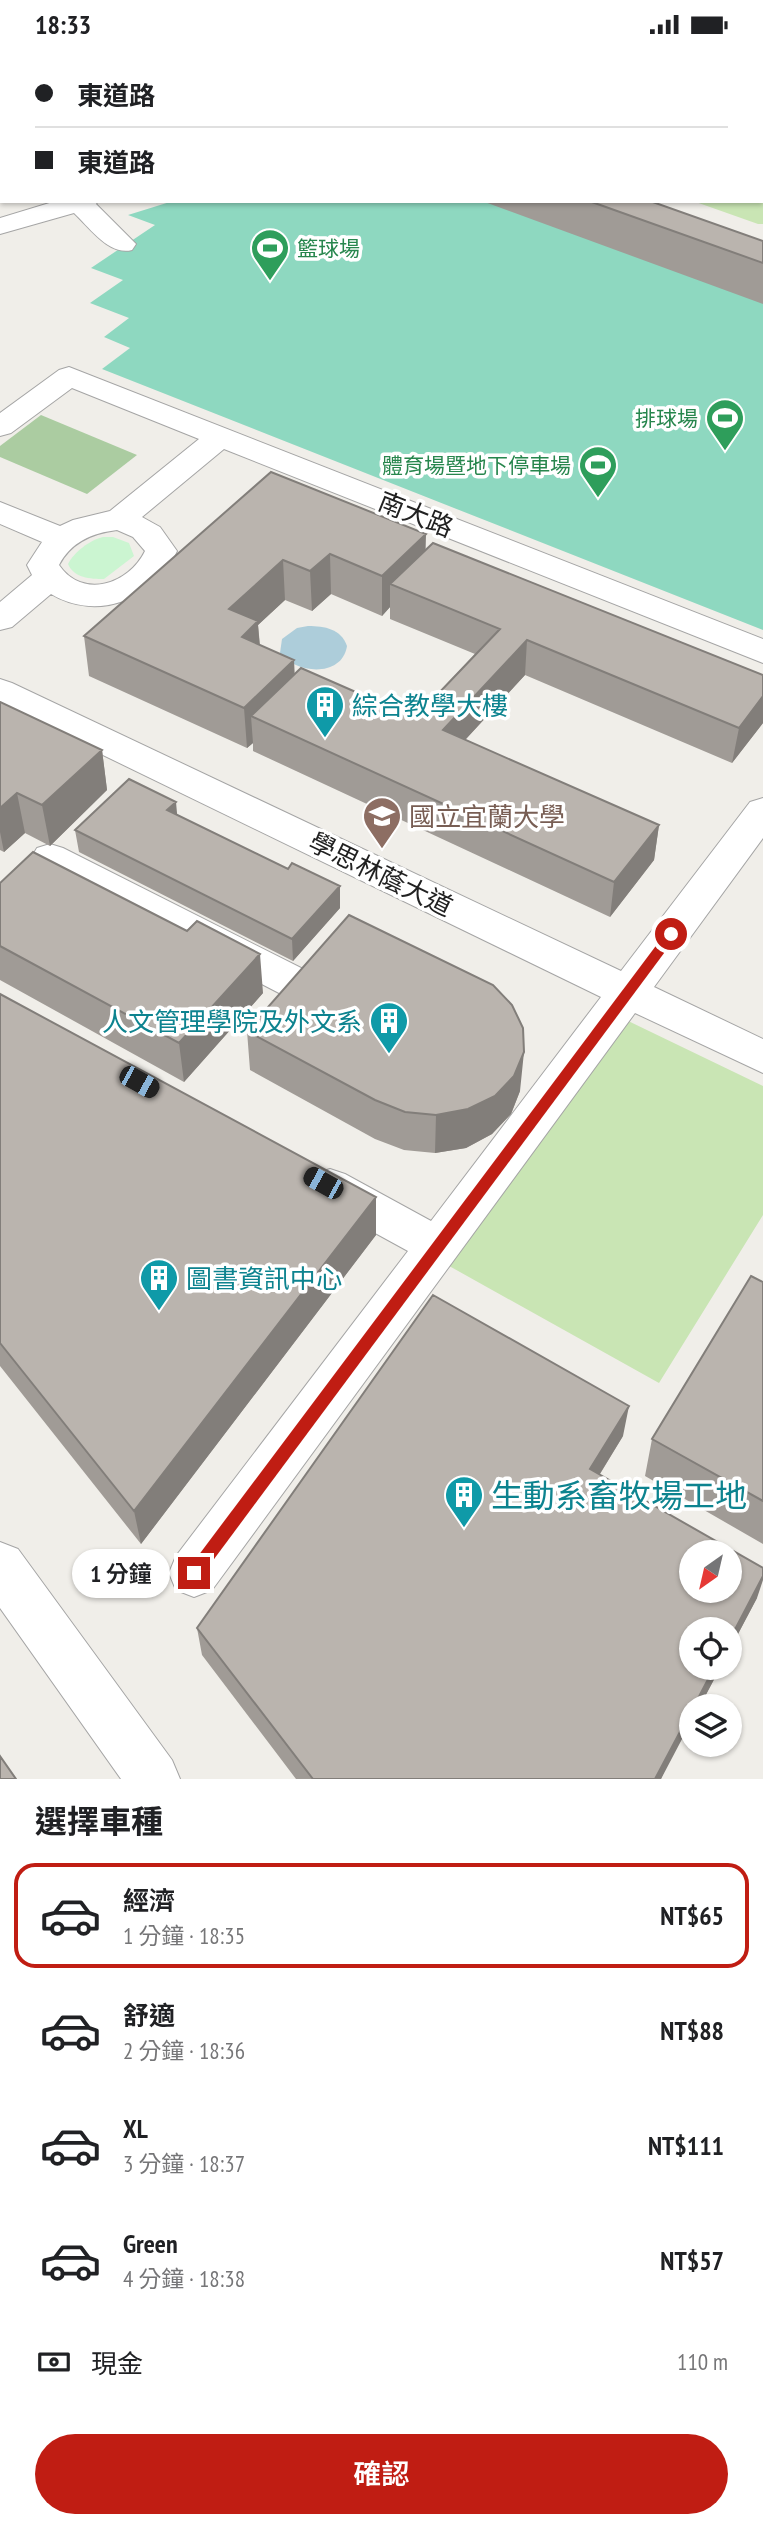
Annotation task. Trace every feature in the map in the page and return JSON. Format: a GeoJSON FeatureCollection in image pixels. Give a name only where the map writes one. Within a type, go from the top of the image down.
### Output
{"type":"FeatureCollection","features":[{"type":"Feature","properties":{"kind":"street"},"geometry":{"type":"LineString","coordinates":[[0,226],[79,203]]}},
{"type":"Feature","properties":{"kind":"street"},"geometry":{"type":"LineString","coordinates":[[83,203],[123,244]]}},
{"type":"Feature","properties":{"kind":"street","name":"南大路"},"geometry":{"type":"LineString","coordinates":[[0,427],[68,376],[763,652]]}},
{"type":"Feature","properties":{"kind":"street"},"geometry":{"type":"LineString","coordinates":[[119,520],[220,437]]}},
{"type":"Feature","properties":{"kind":"street"},"geometry":{"type":"LineString","coordinates":[[0,512],[63,539]]}},
{"type":"Feature","properties":{"kind":"street"},"geometry":{"type":"LineString","coordinates":[[119,520],[140,526],[155,537],[161,551],[156,564],[125,590],[86,595],[64,589],[48,579],[43,565],[49,552],[63,539],[92,522],[119,520]]}},
{"type":"Feature","properties":{"kind":"street"},"geometry":{"type":"LineString","coordinates":[[0,619],[48,579]]}},
{"type":"Feature","properties":{"kind":"street","name":"學思林蔭大道"},"geometry":{"type":"LineString","coordinates":[[0,691],[138,773],[629,993],[763,1057]]}},
{"type":"Feature","properties":{"kind":"street"},"geometry":{"type":"LineString","coordinates":[[194,1573],[763,811]]}},
{"type":"Feature","properties":{"kind":"street"},"geometry":{"type":"LineString","coordinates":[[79,830],[40,867],[297,984]]}},
{"type":"Feature","properties":{"kind":"street"},"geometry":{"type":"LineString","coordinates":[[294,1167],[438,1246]]}},
{"type":"Feature","properties":{"kind":"street"},"geometry":{"type":"LineString","coordinates":[[0,1566],[153,1779]]}},
{"type":"Feature","properties":{"kind":"green space","name":"體育場暨地下停車場"},"geometry":{"type":"Polygon","coordinates":[[[167,203],[547,203],[763,281],[763,630],[102,369],[130,348],[104,337],[129,318],[90,303],[123,280],[91,268],[155,225],[128,215],[167,203]]]}},
{"type":"Feature","properties":{"kind":"green space"},"geometry":{"type":"Polygon","coordinates":[[[699,203],[763,203],[763,224],[699,203]]]}},
{"type":"Feature","properties":{"kind":"green space"},"geometry":{"type":"Polygon","coordinates":[[[41,415],[137,455],[87,494],[0,457],[0,446],[41,415]]]}},
{"type":"Feature","properties":{"kind":"green space"},"geometry":{"type":"Polygon","coordinates":[[[103,537],[113,537],[129,543],[134,556],[104,579],[78,575],[68,564],[78,551],[103,537]]]}},
{"type":"Feature","properties":{"kind":"green space"},"geometry":{"type":"Polygon","coordinates":[[[622,1018],[763,1086],[763,1215],[659,1383],[442,1262],[622,1018]]]}},
{"type":"Feature","properties":{"kind":"water"},"geometry":{"type":"Polygon","coordinates":[[[308,626],[332,630],[341,636],[347,646],[337,664],[328,668],[307,668],[287,660],[280,653],[282,639],[297,628],[308,626]]]}},
{"type":"Feature","properties":{"kind":"building"},"geometry":{"type":"Polygon","coordinates":[[[595,203],[656,203],[763,241],[763,263],[595,203]]]}},
{"type":"Feature","properties":{"kind":"building"},"geometry":{"type":"Polygon","coordinates":[[[271,472],[426,534],[382,576],[330,554],[310,571],[283,560],[229,609],[258,621],[242,637],[294,660],[244,708],[84,636],[271,472]]]}},
{"type":"Feature","properties":{"kind":"building"},"geometry":{"type":"Polygon","coordinates":[[[433,543],[763,675],[763,696],[739,728],[527,640],[443,730],[659,825],[614,882],[251,716],[301,668],[415,718],[500,629],[390,584],[433,543]]]}},
{"type":"Feature","properties":{"kind":"building"},"geometry":{"type":"Polygon","coordinates":[[[0,702],[102,750],[42,805],[17,793],[0,808],[0,702]]]}},
{"type":"Feature","properties":{"kind":"building"},"geometry":{"type":"Polygon","coordinates":[[[129,779],[176,802],[167,810],[288,869],[292,863],[340,886],[292,939],[75,830],[129,779]]]}},
{"type":"Feature","properties":{"kind":"building"},"geometry":{"type":"Polygon","coordinates":[[[33,852],[187,931],[197,921],[260,954],[179,1043],[0,946],[0,883],[33,852]]]}},
{"type":"Feature","properties":{"kind":"building","name":"人文管理學院及外文系"},"geometry":{"type":"Polygon","coordinates":[[[349,915],[493,985],[512,1005],[523,1028],[524,1052],[514,1076],[495,1096],[468,1109],[436,1115],[405,1112],[375,1100],[247,1031],[349,915]]]}},
{"type":"Feature","properties":{"kind":"building","name":"圖書資訊中心"},"geometry":{"type":"Polygon","coordinates":[[[0,994],[376,1197],[134,1511],[0,1343],[0,994]]]}},
{"type":"Feature","properties":{"kind":"building"},"geometry":{"type":"Polygon","coordinates":[[[751,1276],[763,1282],[763,1501],[652,1439],[751,1276]]]}},
{"type":"Feature","properties":{"kind":"building","name":"生動系畜牧場工地"},"geometry":{"type":"Polygon","coordinates":[[[433,1295],[629,1406],[590,1469],[714,1540],[679,1540],[679,1603],[742,1603],[742,1556],[763,1568],[763,1576],[742,1617],[679,1617],[679,1680],[708,1680],[700,1694],[679,1694],[679,1734],[655,1779],[313,1779],[197,1628],[433,1295]]]}},
{"type":"Feature","properties":{"kind":"building"},"geometry":{"type":"Polygon","coordinates":[[[0,1756],[16,1779],[0,1779],[0,1756]]]}},
{"type":"Feature","properties":{"kind":"place","name":"籃球場"},"geometry":{"type":"Point","coordinates":[270,282]}},
{"type":"Feature","properties":{"kind":"place","name":"排球場"},"geometry":{"type":"Point","coordinates":[725,452]}},
{"type":"Feature","properties":{"kind":"place","name":"體育場暨地下停車場"},"geometry":{"type":"Point","coordinates":[598,499]}},
{"type":"Feature","properties":{"kind":"place","name":"綜合教學大樓"},"geometry":{"type":"Point","coordinates":[325,739]}},
{"type":"Feature","properties":{"kind":"place","name":"國立宜蘭大學"},"geometry":{"type":"Point","coordinates":[382,850]}},
{"type":"Feature","properties":{"kind":"place","name":"人文管理學院及外文系"},"geometry":{"type":"Point","coordinates":[389,1055]}},
{"type":"Feature","properties":{"kind":"place","name":"圖書資訊中心"},"geometry":{"type":"Point","coordinates":[159,1312]}},
{"type":"Feature","properties":{"kind":"place","name":"生動系畜牧場工地"},"geometry":{"type":"Point","coordinates":[464,1529]}},
{"type":"Feature","properties":{"kind":"route"},"geometry":{"type":"LineString","coordinates":[[194,1573],[671,934]]}}]}
